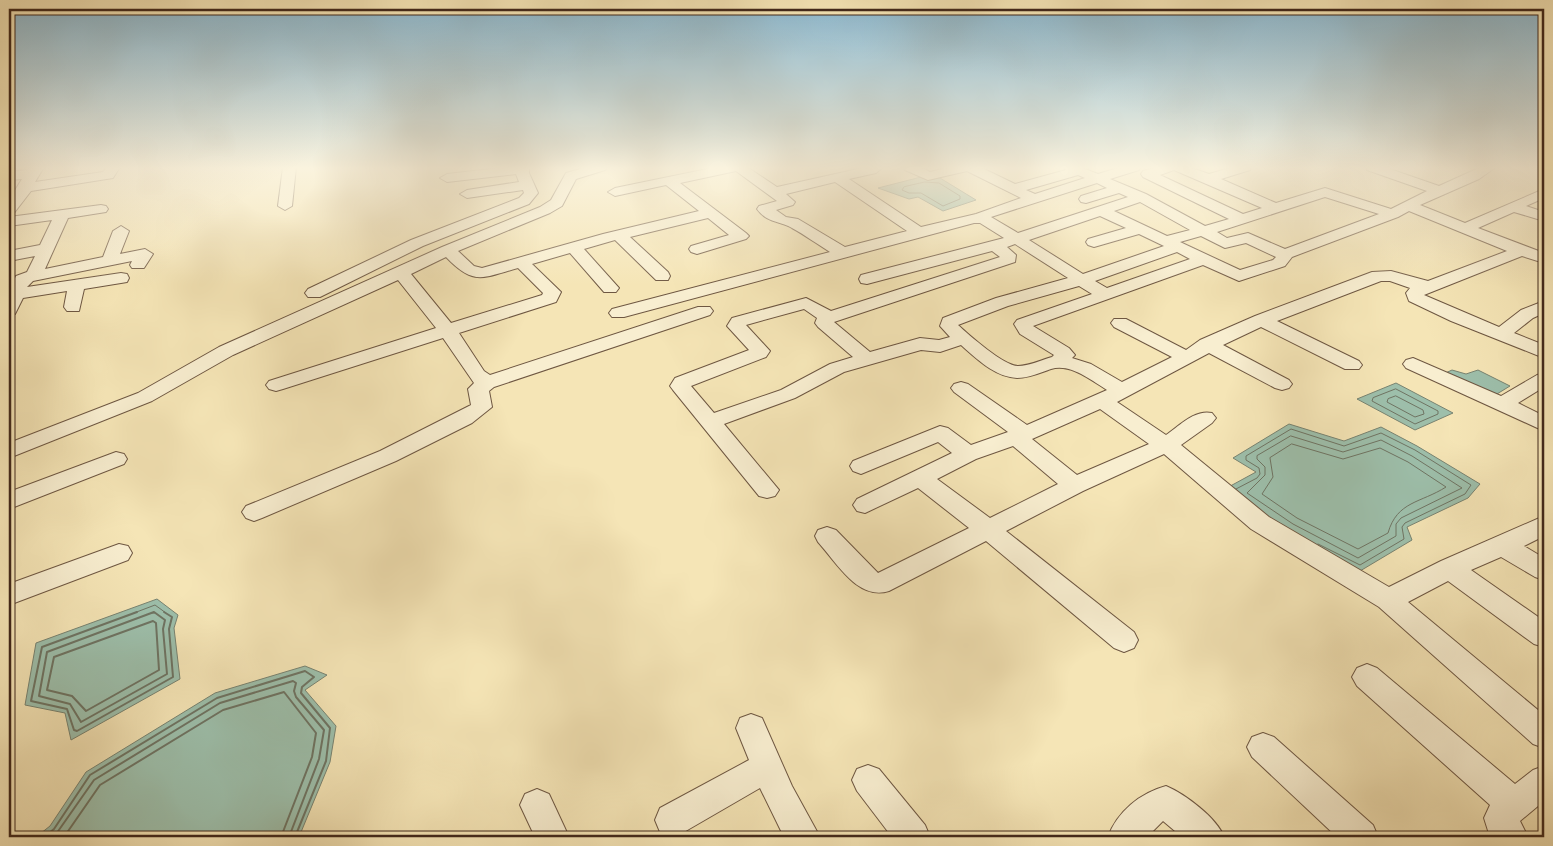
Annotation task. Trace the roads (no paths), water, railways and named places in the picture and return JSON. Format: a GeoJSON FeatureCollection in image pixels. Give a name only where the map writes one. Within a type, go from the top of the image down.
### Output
{"type":"FeatureCollection","features":[{"type":"Feature","properties":{"kind":"street"},"geometry":{"type":"LineString","coordinates":[[314,293],[417,243],[510,206]]}},
{"type":"Feature","properties":{"kind":"street"},"geometry":{"type":"LineString","coordinates":[[9,451],[145,397],[226,350],[448,250],[551,206]]}},
{"type":"Feature","properties":{"kind":"street"},"geometry":{"type":"LineString","coordinates":[[696,249],[741,236],[702,206]]}},
{"type":"Feature","properties":{"kind":"street"},"geometry":{"type":"LineString","coordinates":[[773,206],[764,209],[782,221],[794,222],[843,253]]}},
{"type":"Feature","properties":{"kind":"street"},"geometry":{"type":"LineString","coordinates":[[880,206],[918,232]]}},
{"type":"Feature","properties":{"kind":"street"},"geometry":{"type":"LineString","coordinates":[[618,313],[918,232],[979,218],[992,211],[1008,206]]}},
{"type":"Feature","properties":{"kind":"street"},"geometry":{"type":"LineString","coordinates":[[867,279],[1017,239],[1115,206]]}},
{"type":"Feature","properties":{"kind":"street"},"geometry":{"type":"LineString","coordinates":[[1159,206],[1225,243],[1248,238],[1285,255]]}},
{"type":"Feature","properties":{"kind":"street"},"geometry":{"type":"LineString","coordinates":[[1214,206],[1242,220]]}},
{"type":"Feature","properties":{"kind":"street"},"geometry":{"type":"LineString","coordinates":[[1280,206],[1204,231],[1081,280],[1002,302],[949,322],[949,326],[1002,367],[1015,372],[1058,362],[1080,368],[1166,445],[1254,519],[1388,600],[1542,729]]}},
{"type":"Feature","properties":{"kind":"street"},"geometry":{"type":"LineString","coordinates":[[1369,206],[1393,214]]}},
{"type":"Feature","properties":{"kind":"street"},"geometry":{"type":"LineString","coordinates":[[1102,211],[1239,276],[1279,263],[1285,255],[1393,214],[1406,206]]}},
{"type":"Feature","properties":{"kind":"street"},"geometry":{"type":"LineString","coordinates":[[1412,206],[1521,251],[1542,255]]}},
{"type":"Feature","properties":{"kind":"street"},"geometry":{"type":"LineString","coordinates":[[1465,228],[1514,207],[1544,217]]}},
{"type":"Feature","properties":{"kind":"street"},"geometry":{"type":"LineString","coordinates":[[9,221],[101,209]]}},
{"type":"Feature","properties":{"kind":"street"},"geometry":{"type":"LineString","coordinates":[[448,250],[468,270],[477,273],[521,262],[565,245],[619,235],[711,213]]}},
{"type":"Feature","properties":{"kind":"street"},"geometry":{"type":"LineString","coordinates":[[34,275],[62,214]]}},
{"type":"Feature","properties":{"kind":"street"},"geometry":{"type":"LineString","coordinates":[[979,218],[1017,239],[1104,294]]}},
{"type":"Feature","properties":{"kind":"street"},"geometry":{"type":"LineString","coordinates":[[1094,242],[1140,229]]}},
{"type":"Feature","properties":{"kind":"street"},"geometry":{"type":"LineString","coordinates":[[110,260],[121,231]]}},
{"type":"Feature","properties":{"kind":"street"},"geometry":{"type":"LineString","coordinates":[[619,235],[662,276]]}},
{"type":"Feature","properties":{"kind":"street"},"geometry":{"type":"LineString","coordinates":[[565,245],[610,288]]}},
{"type":"Feature","properties":{"kind":"street"},"geometry":{"type":"LineString","coordinates":[[866,359],[824,323],[825,319],[1009,259],[1008,255],[994,245]]}},
{"type":"Feature","properties":{"kind":"street"},"geometry":{"type":"LineString","coordinates":[[9,256],[46,249]]}},
{"type":"Feature","properties":{"kind":"street"},"geometry":{"type":"LineString","coordinates":[[1521,251],[1425,286],[1414,295],[1457,317],[1544,352]]}},
{"type":"Feature","properties":{"kind":"street"},"geometry":{"type":"LineString","coordinates":[[13,294],[22,280],[34,275],[146,254],[138,265]]}},
{"type":"Feature","properties":{"kind":"street"},"geometry":{"type":"LineString","coordinates":[[1058,362],[1064,355],[1062,352],[1026,330],[1023,324],[1202,260]]}},
{"type":"Feature","properties":{"kind":"street"},"geometry":{"type":"LineString","coordinates":[[276,384],[550,298],[552,292],[521,262]]}},
{"type":"Feature","properties":{"kind":"street"},"geometry":{"type":"LineString","coordinates":[[401,272],[448,331],[477,375],[487,382]]}},
{"type":"Feature","properties":{"kind":"street"},"geometry":{"type":"LineString","coordinates":[[865,506],[968,454],[1021,436],[1112,396],[1208,344],[1261,320],[1382,275],[1398,277],[1425,286]]}},
{"type":"Feature","properties":{"kind":"street"},"geometry":{"type":"LineString","coordinates":[[13,294],[120,278]]}},
{"type":"Feature","properties":{"kind":"street"},"geometry":{"type":"LineString","coordinates":[[73,307],[76,285]]}},
{"type":"Feature","properties":{"kind":"street"},"geometry":{"type":"LineString","coordinates":[[767,490],[680,386],[682,382],[759,353],[760,351],[736,326],[738,322],[806,303],[829,318]]}},
{"type":"Feature","properties":{"kind":"street"},"geometry":{"type":"LineString","coordinates":[[1501,334],[1527,314],[1544,306]]}},
{"type":"Feature","properties":{"kind":"street"},"geometry":{"type":"LineString","coordinates":[[254,512],[388,456],[465,418],[482,407],[478,390],[487,382],[704,311]]}},
{"type":"Feature","properties":{"kind":"street"},"geometry":{"type":"LineString","coordinates":[[1261,320],[1352,365]]}},
{"type":"Feature","properties":{"kind":"street"},"geometry":{"type":"LineString","coordinates":[[1120,323],[1186,357]]}},
{"type":"Feature","properties":{"kind":"street"},"geometry":{"type":"LineString","coordinates":[[710,422],[788,394],[825,374],[866,359],[920,344],[940,346],[964,338]]}},
{"type":"Feature","properties":{"kind":"street"},"geometry":{"type":"LineString","coordinates":[[1208,344],[1282,384]]}},
{"type":"Feature","properties":{"kind":"street"},"geometry":{"type":"LineString","coordinates":[[1413,364],[1544,424]]}},
{"type":"Feature","properties":{"kind":"street"},"geometry":{"type":"LineString","coordinates":[[1502,404],[1544,379]]}},
{"type":"Feature","properties":{"kind":"street"},"geometry":{"type":"LineString","coordinates":[[961,388],[1021,436],[1076,485]]}},
{"type":"Feature","properties":{"kind":"street"},"geometry":{"type":"LineString","coordinates":[[826,536],[875,584],[880,584],[1076,485],[1166,445],[1205,418]]}},
{"type":"Feature","properties":{"kind":"street"},"geometry":{"type":"LineString","coordinates":[[861,466],[940,433],[968,454]]}},
{"type":"Feature","properties":{"kind":"street"},"geometry":{"type":"LineString","coordinates":[[9,501],[116,460]]}},
{"type":"Feature","properties":{"kind":"street"},"geometry":{"type":"LineString","coordinates":[[920,478],[989,530],[1124,640]]}},
{"type":"Feature","properties":{"kind":"street"},"geometry":{"type":"LineString","coordinates":[[1388,600],[1450,568],[1503,546],[1544,525]]}},
{"type":"Feature","properties":{"kind":"street"},"geometry":{"type":"LineString","coordinates":[[1503,546],[1544,570]]}},
{"type":"Feature","properties":{"kind":"street"},"geometry":{"type":"LineString","coordinates":[[9,595],[119,553]]}},
{"type":"Feature","properties":{"kind":"street"},"geometry":{"type":"LineString","coordinates":[[1450,568],[1544,636]]}},
{"type":"Feature","properties":{"kind":"street"},"geometry":{"type":"LineString","coordinates":[[1367,677],[1515,805]]}},
{"type":"Feature","properties":{"kind":"street"},"geometry":{"type":"LineString","coordinates":[[751,728],[780,796],[803,837]]}},
{"type":"Feature","properties":{"kind":"street"},"geometry":{"type":"LineString","coordinates":[[1263,747],[1361,837]]}},
{"type":"Feature","properties":{"kind":"street"},"geometry":{"type":"LineString","coordinates":[[672,820],[768,766]]}},
{"type":"Feature","properties":{"kind":"street"},"geometry":{"type":"LineString","coordinates":[[868,780],[913,837]]}},
{"type":"Feature","properties":{"kind":"street"},"geometry":{"type":"LineString","coordinates":[[1511,837],[1502,826],[1501,818],[1544,781]]}},
{"type":"Feature","properties":{"kind":"street"},"geometry":{"type":"LineString","coordinates":[[1125,837],[1146,815],[1161,803],[1166,802],[1207,837]]}},
{"type":"Feature","properties":{"kind":"street"},"geometry":{"type":"LineString","coordinates":[[537,805],[552,837]]}},
{"type":"Feature","properties":{"kind":"water"},"geometry":{"type":"Polygon","coordinates":[[[935,206],[957,206],[943,211],[935,206]]]}},
{"type":"Feature","properties":{"kind":"water"},"geometry":{"type":"Polygon","coordinates":[[[1452,370],[1466,374],[1478,370],[1510,386],[1492,397],[1441,375],[1452,370]]]}},
{"type":"Feature","properties":{"kind":"water"},"geometry":{"type":"Polygon","coordinates":[[[1396,383],[1453,413],[1415,430],[1357,399],[1396,383]]]}},
{"type":"Feature","properties":{"kind":"water"},"geometry":{"type":"Polygon","coordinates":[[[1289,424],[1344,441],[1381,427],[1480,484],[1468,498],[1407,527],[1412,540],[1360,571],[1223,490],[1256,472],[1233,458],[1289,424]]]}},
{"type":"Feature","properties":{"kind":"water"},"geometry":{"type":"Polygon","coordinates":[[[157,599],[178,615],[174,628],[180,679],[71,740],[65,713],[25,705],[36,643],[157,599]]]}},
{"type":"Feature","properties":{"kind":"water"},"geometry":{"type":"Polygon","coordinates":[[[305,666],[327,675],[305,690],[336,726],[330,762],[299,837],[36,837],[50,826],[86,772],[215,693],[305,666]]]}}]}
